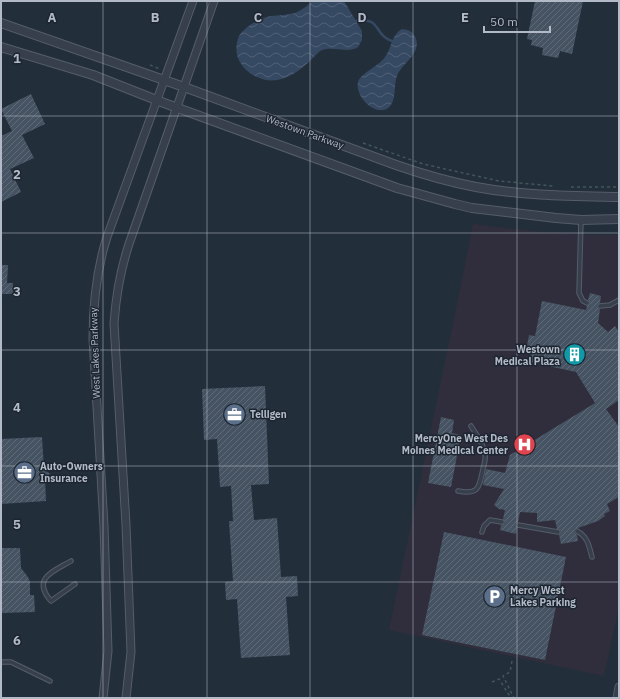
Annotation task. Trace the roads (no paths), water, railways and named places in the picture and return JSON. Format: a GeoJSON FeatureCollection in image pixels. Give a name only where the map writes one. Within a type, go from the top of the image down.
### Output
{"type":"FeatureCollection","features":[{"type":"Feature","properties":{"kind":"street","name":"West Lakes Parkway"},"geometry":{"type":"LineString","coordinates":[[103,698],[108,651],[104,526],[93,339],[93,311],[100,259],[156,100],[193,1]]}},
{"type":"Feature","properties":{"kind":"street","name":"West Lakes Parkway"},"geometry":{"type":"LineString","coordinates":[[126,698],[131,652],[126,525],[114,323],[116,297],[126,252],[214,1]]}},
{"type":"Feature","properties":{"kind":"street","name":"Westown Parkway"},"geometry":{"type":"LineString","coordinates":[[1,24],[184,87],[429,176],[477,187],[548,196],[619,197]]}},
{"type":"Feature","properties":{"kind":"street","name":"Westown Parkway"},"geometry":{"type":"LineString","coordinates":[[1,47],[94,75],[177,108],[397,188],[472,208],[522,215],[581,220],[619,218]]}},
{"type":"Feature","properties":{"kind":"street"},"geometry":{"type":"LineString","coordinates":[[617,698],[619,686]]}},
{"type":"Feature","properties":{"kind":"lane"},"geometry":{"type":"LineString","coordinates":[[581,220],[579,293],[583,301],[587,303]]}},
{"type":"Feature","properties":{"kind":"lane"},"geometry":{"type":"LineString","coordinates":[[600,306],[610,305],[619,300]]}},
{"type":"Feature","properties":{"kind":"lane"},"geometry":{"type":"LineString","coordinates":[[458,491],[469,493],[476,490],[480,484],[486,455],[471,426]]}},
{"type":"Feature","properties":{"kind":"lane"},"geometry":{"type":"LineString","coordinates":[[482,532],[484,526],[490,520],[502,522]]}},
{"type":"Feature","properties":{"kind":"lane"},"geometry":{"type":"LineString","coordinates":[[518,525],[558,532]]}},
{"type":"Feature","properties":{"kind":"lane"},"geometry":{"type":"LineString","coordinates":[[577,531],[583,534],[586,539],[592,557]]}},
{"type":"Feature","properties":{"kind":"lane"},"geometry":{"type":"LineString","coordinates":[[71,561],[47,575],[44,581],[43,589],[51,601],[75,584]]}},
{"type":"Feature","properties":{"kind":"lane"},"geometry":{"type":"LineString","coordinates":[[1,662],[11,662],[50,681]]}},
{"type":"Feature","properties":{"kind":"water"},"geometry":{"type":"Polygon","coordinates":[[[313,1],[344,1],[362,31],[362,40],[358,47],[350,50],[322,50],[299,70],[286,78],[279,80],[265,80],[251,74],[241,64],[236,48],[238,38],[245,29],[263,18],[295,13],[313,1]]]}},
{"type":"Feature","properties":{"kind":"water"},"geometry":{"type":"Polygon","coordinates":[[[402,29],[409,30],[414,34],[417,44],[416,49],[414,54],[399,71],[391,105],[383,110],[378,110],[369,105],[361,97],[358,82],[385,57],[394,38],[402,29]]]}},
{"type":"Feature","properties":{"kind":"waterway"},"geometry":{"type":"LineString","coordinates":[[355,21],[370,21],[382,35],[392,41]]}},
{"type":"Feature","properties":{"kind":"place","name":"Westown Medical Plaza"},"geometry":{"type":"Point","coordinates":[575,355]}},
{"type":"Feature","properties":{"kind":"place","name":"Telligen"},"geometry":{"type":"Point","coordinates":[235,414]}},
{"type":"Feature","properties":{"kind":"place","name":"MercyOne West Des Moines Medical Center"},"geometry":{"type":"Point","coordinates":[524,444]}},
{"type":"Feature","properties":{"kind":"place","name":"Auto-Owners Insurance"},"geometry":{"type":"Point","coordinates":[24,472]}},
{"type":"Feature","properties":{"kind":"place","name":"Mercy West Lakes Parking"},"geometry":{"type":"Point","coordinates":[494,596]}}]}
